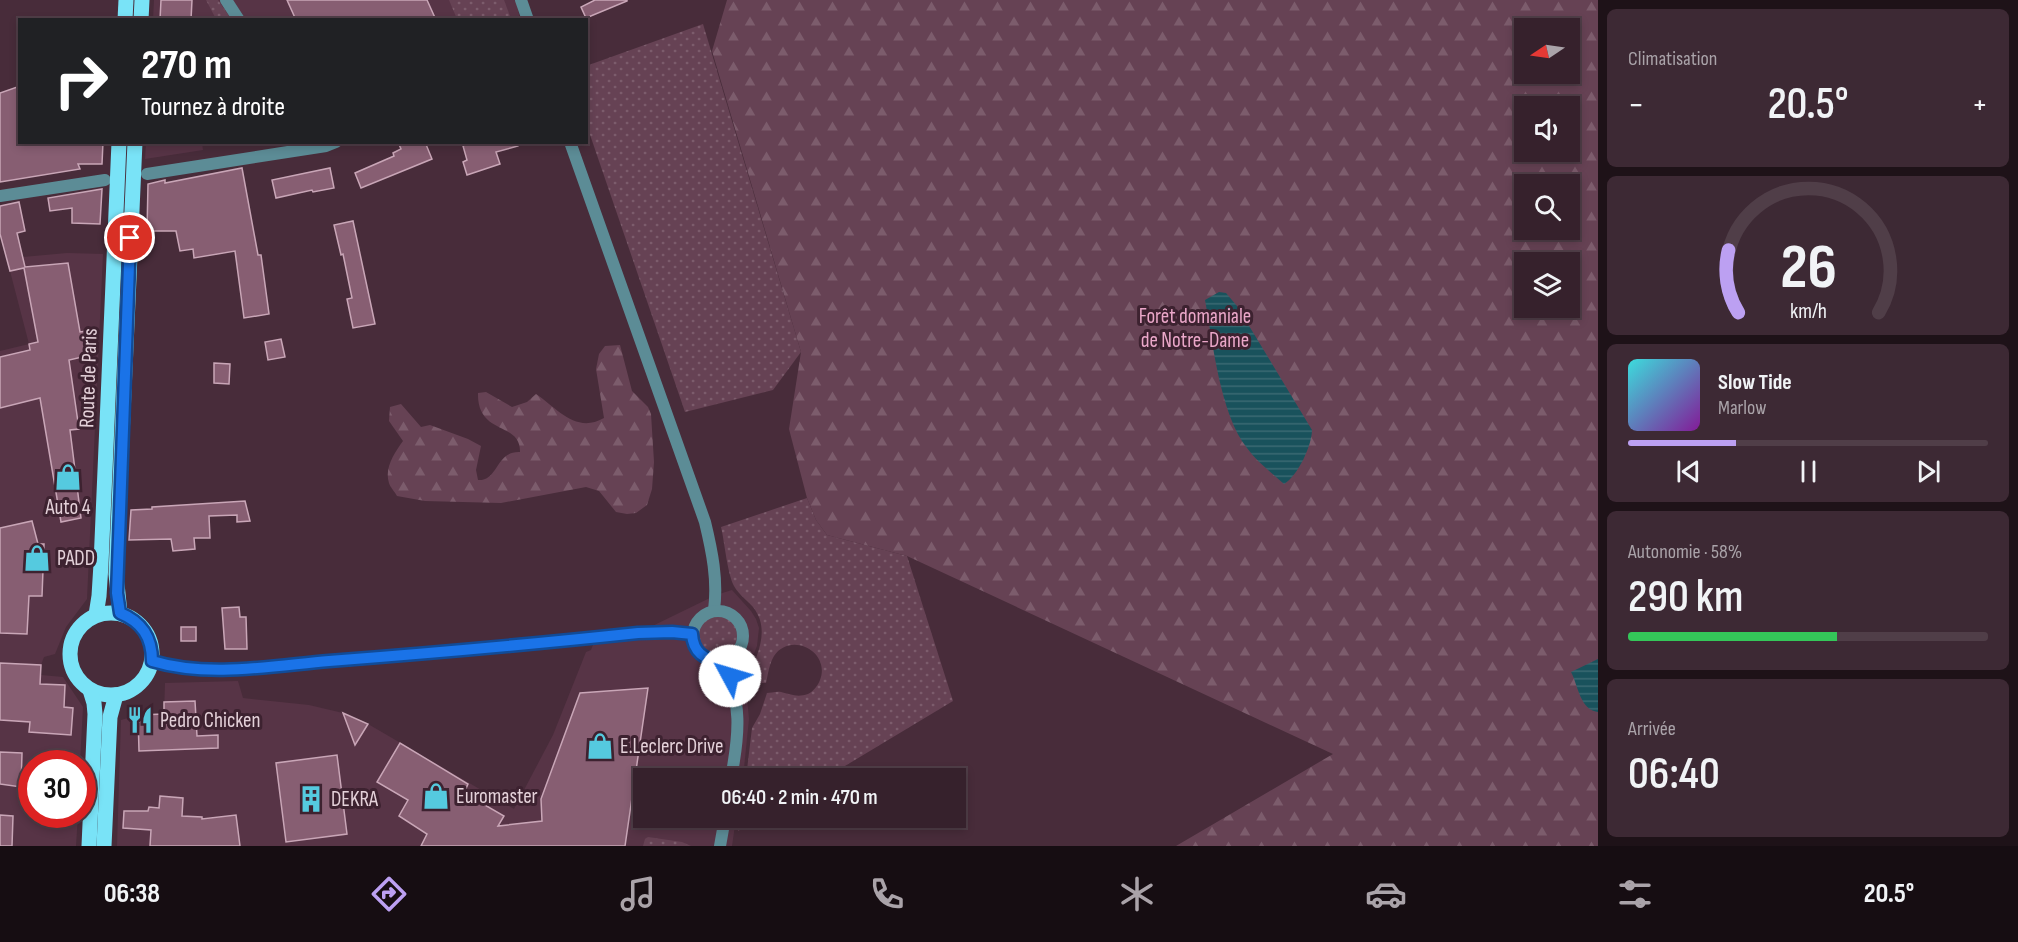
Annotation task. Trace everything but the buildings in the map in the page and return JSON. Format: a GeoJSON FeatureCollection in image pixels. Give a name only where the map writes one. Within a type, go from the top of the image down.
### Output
{"type":"FeatureCollection","features":[{"type":"Feature","properties":{"kind":"main road"},"geometry":{"type":"LineString","coordinates":[[125,18],[126,0]]}},
{"type":"Feature","properties":{"kind":"main road"},"geometry":{"type":"LineString","coordinates":[[141,18],[142,0]]}},
{"type":"Feature","properties":{"kind":"main road","name":"Route de Paris"},"geometry":{"type":"LineString","coordinates":[[96,615],[101,564],[119,144]]}},
{"type":"Feature","properties":{"kind":"main road","name":"Route de Paris"},"geometry":{"type":"LineString","coordinates":[[120,613],[116,574],[135,144]]}},
{"type":"Feature","properties":{"kind":"main road"},"geometry":{"type":"LineString","coordinates":[[120,613],[131,618],[145,631],[152,649],[152,661],[147,674],[128,692],[116,695],[102,694],[90,690],[72,669],[70,649],[78,629],[96,615],[120,613]]}},
{"type":"Feature","properties":{"kind":"main road"},"geometry":{"type":"LineString","coordinates":[[89,846],[95,714],[90,690]]}},
{"type":"Feature","properties":{"kind":"main road"},"geometry":{"type":"LineString","coordinates":[[104,846],[110,717],[116,695]]}},
{"type":"Feature","properties":{"kind":"street"},"geometry":{"type":"LineString","coordinates":[[226,0],[238,18]]}},
{"type":"Feature","properties":{"kind":"street"},"geometry":{"type":"LineString","coordinates":[[521,0],[527,18]]}},
{"type":"Feature","properties":{"kind":"street"},"geometry":{"type":"LineString","coordinates":[[147,174],[329,144]]}},
{"type":"Feature","properties":{"kind":"street"},"geometry":{"type":"LineString","coordinates":[[571,144],[702,513],[712,550],[715,573],[714,610]]}},
{"type":"Feature","properties":{"kind":"street"},"geometry":{"type":"LineString","coordinates":[[0,196],[105,180]]}},
{"type":"Feature","properties":{"kind":"street"},"geometry":{"type":"LineString","coordinates":[[714,610],[731,614],[742,628],[741,645],[737,652],[722,661],[714,661],[701,654],[693,641],[692,634],[697,621],[714,610]]}},
{"type":"Feature","properties":{"kind":"street"},"geometry":{"type":"LineString","coordinates":[[152,661],[177,668],[220,670],[418,655],[638,633],[692,634]]}},
{"type":"Feature","properties":{"kind":"street"},"geometry":{"type":"LineString","coordinates":[[722,661],[732,679],[738,715],[733,768]]}},
{"type":"Feature","properties":{"kind":"street"},"geometry":{"type":"LineString","coordinates":[[720,846],[723,828]]}},
{"type":"Feature","properties":{"kind":"shaded area"},"geometry":{"type":"Polygon","coordinates":[[[154,0],[516,0],[520,18],[153,18],[154,0]]]}},
{"type":"Feature","properties":{"kind":"shaded area"},"geometry":{"type":"Polygon","coordinates":[[[146,144],[202,144],[203,150],[145,159],[146,144]]]}},
{"type":"Feature","properties":{"kind":"shaded area"},"geometry":{"type":"Polygon","coordinates":[[[67,253],[103,254],[87,599],[66,627],[55,654],[44,657],[41,665],[41,675],[63,677],[83,707],[81,750],[18,750],[18,828],[77,828],[76,846],[0,846],[0,351],[29,344],[10,271],[25,267],[23,257],[67,253]]]}},
{"type":"Feature","properties":{"kind":"shaded area"},"geometry":{"type":"Polygon","coordinates":[[[732,590],[751,611],[759,628],[757,646],[745,676],[749,719],[744,768],[633,768],[633,828],[735,828],[732,846],[117,846],[121,720],[138,715],[164,714],[165,683],[238,681],[243,698],[309,705],[343,713],[368,724],[514,809],[553,735],[586,652],[591,650],[596,637],[638,633],[716,595],[732,590]]]}},
{"type":"Feature","properties":{"kind":"green space"},"geometry":{"type":"Polygon","coordinates":[[[206,0],[218,0],[230,18],[215,18],[206,0]]]}},
{"type":"Feature","properties":{"kind":"green space"},"geometry":{"type":"Polygon","coordinates":[[[449,0],[504,0],[511,18],[457,18],[449,0]]]}},
{"type":"Feature","properties":{"kind":"green space","name":"Forêt domaniale de Notre-Dame"},"geometry":{"type":"Polygon","coordinates":[[[727,0],[1598,0],[1598,846],[1176,846],[1333,754],[907,556],[827,535],[816,520],[807,498],[789,429],[801,352],[712,51],[727,0]]]}},
{"type":"Feature","properties":{"kind":"green space"},"geometry":{"type":"Polygon","coordinates":[[[703,24],[801,352],[773,390],[685,412],[588,129],[588,65],[703,24]]]}},
{"type":"Feature","properties":{"kind":"green space"},"geometry":{"type":"Polygon","coordinates":[[[620,345],[632,391],[648,407],[651,414],[654,462],[652,489],[647,505],[636,513],[616,512],[599,491],[586,487],[501,503],[425,501],[397,496],[390,486],[389,466],[403,441],[389,421],[390,407],[401,404],[421,427],[430,425],[481,446],[476,470],[478,480],[485,479],[506,456],[520,452],[514,436],[484,416],[478,393],[486,392],[512,407],[527,402],[536,394],[568,418],[585,423],[594,422],[604,418],[596,369],[599,354],[605,346],[620,345]]]}},
{"type":"Feature","properties":{"kind":"green space"},"geometry":{"type":"Polygon","coordinates":[[[807,498],[816,520],[827,535],[907,556],[953,701],[842,768],[747,768],[752,728],[760,714],[767,693],[779,692],[797,696],[808,694],[818,684],[822,670],[815,654],[799,645],[790,645],[781,649],[774,656],[766,683],[759,683],[748,678],[761,642],[761,625],[753,607],[734,586],[721,527],[807,498]]]}},
{"type":"Feature","properties":{"kind":"green space"},"geometry":{"type":"Polygon","coordinates":[[[717,616],[731,622],[737,636],[731,650],[717,656],[703,650],[697,636],[703,622],[717,616]]]}},
{"type":"Feature","properties":{"kind":"green space"},"geometry":{"type":"Polygon","coordinates":[[[648,837],[682,842],[691,846],[643,846],[648,837]]]}},
{"type":"Feature","properties":{"kind":"water"},"geometry":{"type":"Polygon","coordinates":[[[1219,292],[1226,293],[1237,306],[1312,430],[1310,444],[1303,460],[1284,484],[1251,453],[1230,417],[1219,377],[1205,300],[1219,292]]]}},
{"type":"Feature","properties":{"kind":"water"},"geometry":{"type":"Polygon","coordinates":[[[1598,659],[1598,712],[1587,707],[1583,702],[1571,672],[1598,659]]]}},
{"type":"Feature","properties":{"kind":"place","name":"Auto 4"},"geometry":{"type":"Point","coordinates":[68,477]}},
{"type":"Feature","properties":{"kind":"place","name":"PADD"},"geometry":{"type":"Point","coordinates":[37,558]}},
{"type":"Feature","properties":{"kind":"place","name":"Pedro Chicken"},"geometry":{"type":"Point","coordinates":[140,720]}},
{"type":"Feature","properties":{"kind":"place","name":"E.Leclerc Drive"},"geometry":{"type":"Point","coordinates":[600,746]}},
{"type":"Feature","properties":{"kind":"place","name":"Euromaster"},"geometry":{"type":"Point","coordinates":[436,796]}},
{"type":"Feature","properties":{"kind":"place","name":"DEKRA"},"geometry":{"type":"Point","coordinates":[311,799]}},
{"type":"Feature","properties":{"kind":"route"},"geometry":{"type":"LineString","coordinates":[[130,238],[116,574],[120,613],[141,626],[148,636],[152,649],[152,661],[177,668],[220,670],[418,655],[638,633],[672,632],[692,634],[696,649],[707,659],[722,661],[730,676]]}}]}
